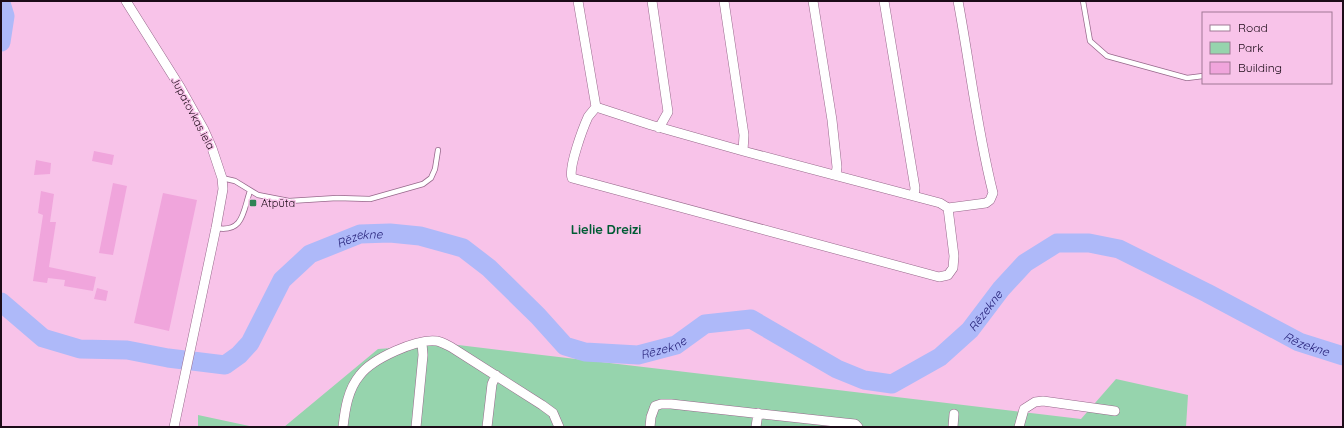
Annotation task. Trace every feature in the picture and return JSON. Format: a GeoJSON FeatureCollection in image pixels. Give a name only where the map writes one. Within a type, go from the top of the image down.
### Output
{"type":"FeatureCollection","features":[{"type":"Feature","properties":{"kind":"street","name":"Jupatovkas iela"},"geometry":{"type":"LineString","coordinates":[[126,1],[180,87],[204,130],[218,162],[222,178],[223,190],[216,228],[174,427]]}},
{"type":"Feature","properties":{"kind":"street"},"geometry":{"type":"LineString","coordinates":[[578,1],[596,107],[588,117],[574,156],[571,174],[572,178],[939,277],[948,275],[953,268],[948,208]]}},
{"type":"Feature","properties":{"kind":"street"},"geometry":{"type":"LineString","coordinates":[[652,1],[668,112],[659,128]]}},
{"type":"Feature","properties":{"kind":"street"},"geometry":{"type":"LineString","coordinates":[[724,1],[744,136],[743,151]]}},
{"type":"Feature","properties":{"kind":"street"},"geometry":{"type":"LineString","coordinates":[[813,1],[832,120],[837,167],[836,175]]}},
{"type":"Feature","properties":{"kind":"street"},"geometry":{"type":"LineString","coordinates":[[884,1],[907,134],[915,188],[914,196]]}},
{"type":"Feature","properties":{"kind":"street"},"geometry":{"type":"LineString","coordinates":[[596,107],[659,128],[940,203],[948,208],[986,203],[990,200],[993,193],[981,147],[975,95],[958,1]]}},
{"type":"Feature","properties":{"kind":"street"},"geometry":{"type":"LineString","coordinates":[[344,427],[349,396],[360,374],[372,364],[389,354],[422,343],[439,341],[452,347],[553,413],[559,427]]}},
{"type":"Feature","properties":{"kind":"street"},"geometry":{"type":"LineString","coordinates":[[416,427],[424,355],[422,343]]}},
{"type":"Feature","properties":{"kind":"street"},"geometry":{"type":"LineString","coordinates":[[488,427],[492,384],[496,375]]}},
{"type":"Feature","properties":{"kind":"street"},"geometry":{"type":"LineString","coordinates":[[1019,427],[1024,409],[1035,402],[1043,401],[1115,411]]}},
{"type":"Feature","properties":{"kind":"street"},"geometry":{"type":"LineString","coordinates":[[650,427],[652,411],[655,406],[661,404],[855,424],[858,427]]}},
{"type":"Feature","properties":{"kind":"street"},"geometry":{"type":"LineString","coordinates":[[756,427],[758,413]]}},
{"type":"Feature","properties":{"kind":"street"},"geometry":{"type":"LineString","coordinates":[[953,427],[954,414]]}},
{"type":"Feature","properties":{"kind":"lane"},"geometry":{"type":"LineString","coordinates":[[1083,1],[1090,41],[1107,56],[1188,78],[1202,76]]}},
{"type":"Feature","properties":{"kind":"lane"},"geometry":{"type":"LineString","coordinates":[[222,178],[236,181],[258,195],[289,201],[337,198],[370,199],[423,184],[431,178],[435,169],[438,150]]}},
{"type":"Feature","properties":{"kind":"lane"},"geometry":{"type":"LineString","coordinates":[[216,228],[226,230],[234,227],[246,209],[250,191]]}},
{"type":"Feature","properties":{"kind":"green space"},"geometry":{"type":"Polygon","coordinates":[[[450,344],[1081,419],[1116,379],[1188,395],[1186,427],[284,427],[378,349],[450,344]]]}},
{"type":"Feature","properties":{"kind":"green space"},"geometry":{"type":"Polygon","coordinates":[[[198,415],[254,427],[198,427],[198,415]]]}},
{"type":"Feature","properties":{"kind":"building"},"geometry":{"type":"Polygon","coordinates":[[[94,151],[114,155],[112,165],[92,161],[94,151]]]}},
{"type":"Feature","properties":{"kind":"building"},"geometry":{"type":"Polygon","coordinates":[[[36,160],[51,163],[50,174],[34,175],[36,160]]]}},
{"type":"Feature","properties":{"kind":"building"},"geometry":{"type":"Polygon","coordinates":[[[113,183],[127,186],[113,255],[99,253],[113,183]]]}},
{"type":"Feature","properties":{"kind":"building"},"geometry":{"type":"Polygon","coordinates":[[[41,191],[54,194],[50,222],[56,222],[49,267],[96,277],[93,291],[64,286],[65,280],[48,278],[47,283],[33,281],[43,215],[38,213],[41,191]]]}},
{"type":"Feature","properties":{"kind":"building"},"geometry":{"type":"Polygon","coordinates":[[[163,193],[197,200],[169,331],[134,323],[163,193]]]}},
{"type":"Feature","properties":{"kind":"building"},"geometry":{"type":"Polygon","coordinates":[[[97,288],[108,291],[106,301],[94,299],[97,288]]]}},
{"type":"Feature","properties":{"kind":"waterway"},"geometry":{"type":"LineString","coordinates":[[1,3],[5,16],[1,42]]}},
{"type":"Feature","properties":{"kind":"waterway","name":"Rēzekne"},"geometry":{"type":"LineString","coordinates":[[1,302],[43,338],[80,349],[127,350],[168,358],[225,365],[239,355],[250,343],[282,280],[310,254],[360,234],[390,233],[420,236],[463,248],[489,268],[538,316],[565,346],[585,352],[638,355],[676,345],[705,324],[751,319],[837,369],[864,380],[892,384],[940,357],[970,330],[1001,289],[1025,263],[1057,243],[1089,243],[1119,249],[1207,293],[1299,342],[1343,356]]}},
{"type":"Feature","properties":{"kind":"place","name":"Atpūta"},"geometry":{"type":"Point","coordinates":[253,203]}},
{"type":"Feature","properties":{"kind":"district","name":"Lielie Dreizi"},"geometry":{"type":"Point","coordinates":[606,229]}}]}
